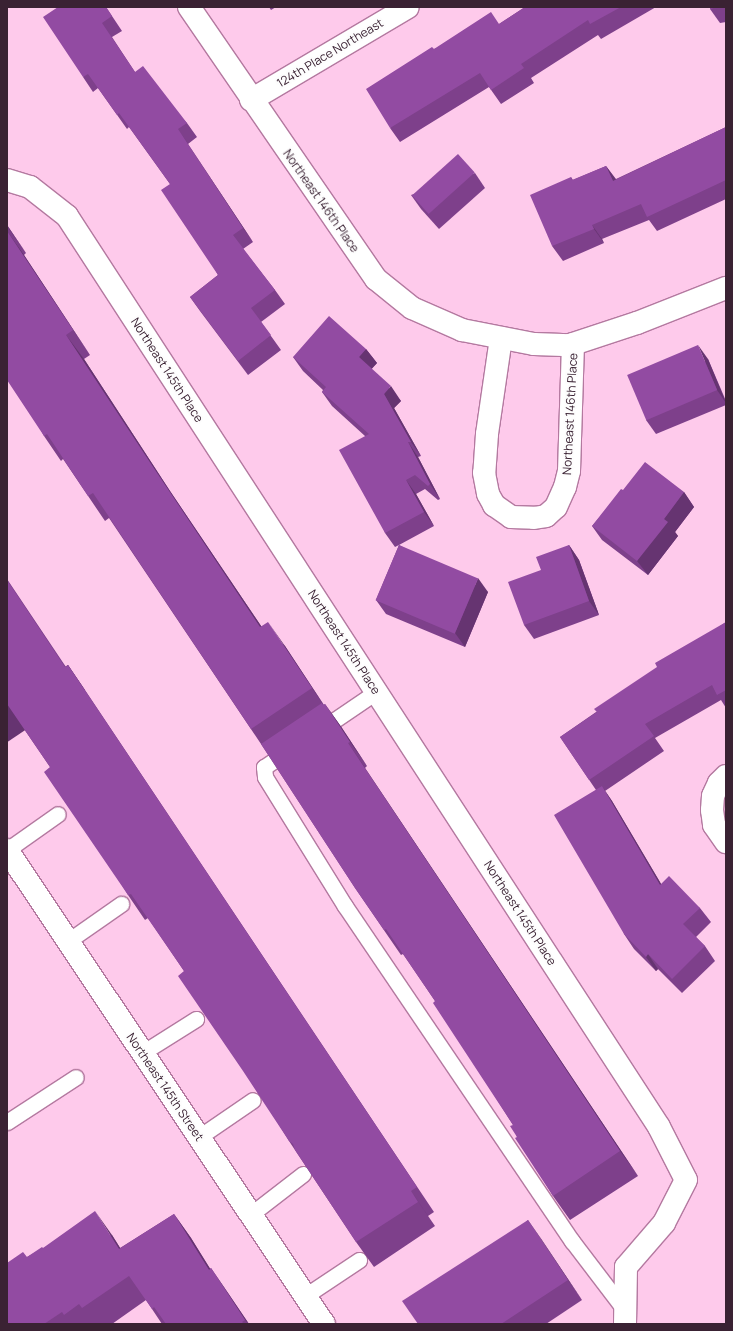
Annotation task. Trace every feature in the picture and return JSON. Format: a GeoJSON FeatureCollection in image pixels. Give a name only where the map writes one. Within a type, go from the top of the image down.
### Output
{"type":"FeatureCollection","features":[{"type":"Feature","properties":{"kind":"street","name":"Northeast 146th Place"},"geometry":{"type":"LineString","coordinates":[[189,7],[251,100],[376,280],[412,308],[462,330],[534,344],[573,344],[637,323],[726,288]]}},
{"type":"Feature","properties":{"kind":"street","name":"124th Place Northeast"},"geometry":{"type":"LineString","coordinates":[[251,100],[408,7]]}},
{"type":"Feature","properties":{"kind":"street","name":"Northeast 145th Place"},"geometry":{"type":"LineString","coordinates":[[7,180],[30,187],[67,216],[660,1127],[686,1180],[664,1223],[626,1268],[626,1318]]}},
{"type":"Feature","properties":{"kind":"street","name":"Northeast 146th Place"},"geometry":{"type":"LineString","coordinates":[[501,338],[487,434],[484,473],[488,494],[494,505],[511,517],[534,518],[546,516],[556,507],[565,487],[569,471],[573,344]]}},
{"type":"Feature","properties":{"kind":"street"},"geometry":{"type":"LineString","coordinates":[[726,776],[719,783],[713,796],[712,810],[714,825],[726,842]]}},
{"type":"Feature","properties":{"kind":"street","name":"Northeast 145th Street"},"geometry":{"type":"LineString","coordinates":[[7,850],[324,1324]]}},
{"type":"Feature","properties":{"kind":"lane"},"geometry":{"type":"LineString","coordinates":[[310,736],[376,692]]}},
{"type":"Feature","properties":{"kind":"lane"},"geometry":{"type":"LineString","coordinates":[[297,745],[264,767],[264,777],[354,919],[572,1241],[626,1318]]}},
{"type":"Feature","properties":{"kind":"lane"},"geometry":{"type":"LineString","coordinates":[[7,850],[58,814]]}},
{"type":"Feature","properties":{"kind":"lane"},"geometry":{"type":"LineString","coordinates":[[68,941],[121,904]]}},
{"type":"Feature","properties":{"kind":"lane"},"geometry":{"type":"LineString","coordinates":[[142,1053],[196,1018]]}},
{"type":"Feature","properties":{"kind":"lane"},"geometry":{"type":"LineString","coordinates":[[7,1122],[76,1077]]}},
{"type":"Feature","properties":{"kind":"lane"},"geometry":{"type":"LineString","coordinates":[[199,1137],[253,1100]]}},
{"type":"Feature","properties":{"kind":"lane"},"geometry":{"type":"LineString","coordinates":[[250,1215],[303,1174]]}},
{"type":"Feature","properties":{"kind":"lane"},"geometry":{"type":"LineString","coordinates":[[305,1296],[359,1260]]}},
{"type":"Feature","properties":{"kind":"building"},"geometry":{"type":"Polygon","coordinates":[[[58,7],[106,7],[112,16],[102,23],[135,72],[143,66],[187,123],[178,129],[243,228],[233,235],[275,290],[251,308],[271,335],[238,361],[190,297],[218,275],[161,190],[170,184],[119,113],[117,115],[88,74],[83,77],[43,17],[58,7]]]}},
{"type":"Feature","properties":{"kind":"building"},"geometry":{"type":"Polygon","coordinates":[[[525,7],[621,7],[590,24],[588,20],[521,64],[524,68],[491,90],[480,73],[390,128],[366,89],[432,47],[434,49],[491,12],[499,24],[525,7]]]}},
{"type":"Feature","properties":{"kind":"building"},"geometry":{"type":"Polygon","coordinates":[[[726,127],[726,180],[647,217],[641,204],[592,225],[594,229],[552,246],[530,195],[571,177],[572,180],[606,166],[613,181],[726,127]]]}},
{"type":"Feature","properties":{"kind":"building"},"geometry":{"type":"Polygon","coordinates":[[[458,154],[475,173],[429,214],[412,195],[458,154]]]}},
{"type":"Feature","properties":{"kind":"building"},"geometry":{"type":"Polygon","coordinates":[[[7,231],[73,330],[66,335],[153,467],[260,627],[268,622],[312,688],[251,729],[93,493],[88,496],[47,434],[44,436],[7,380],[7,231]]]}},
{"type":"Feature","properties":{"kind":"building"},"geometry":{"type":"Polygon","coordinates":[[[329,316],[366,349],[359,357],[391,386],[384,394],[411,442],[408,442],[430,484],[428,486],[415,475],[406,480],[424,512],[385,533],[339,450],[369,434],[322,392],[326,387],[293,357],[329,316]]]}},
{"type":"Feature","properties":{"kind":"building"},"geometry":{"type":"Polygon","coordinates":[[[698,345],[717,390],[646,420],[627,375],[698,345]]]}},
{"type":"Feature","properties":{"kind":"building"},"geometry":{"type":"Polygon","coordinates":[[[645,462],[684,492],[664,519],[668,522],[637,561],[592,526],[621,489],[623,490],[645,462]]]}},
{"type":"Feature","properties":{"kind":"building"},"geometry":{"type":"Polygon","coordinates":[[[399,545],[478,579],[455,634],[376,600],[399,545]]]}},
{"type":"Feature","properties":{"kind":"building"},"geometry":{"type":"Polygon","coordinates":[[[569,545],[589,601],[524,625],[508,582],[541,570],[536,557],[569,545]]]}},
{"type":"Feature","properties":{"kind":"building"},"geometry":{"type":"Polygon","coordinates":[[[7,580],[65,667],[68,665],[417,1187],[411,1191],[418,1202],[356,1242],[295,1150],[293,1144],[289,1141],[178,976],[184,971],[131,894],[128,895],[44,772],[50,767],[7,704],[7,580]]]}},
{"type":"Feature","properties":{"kind":"building"},"geometry":{"type":"Polygon","coordinates":[[[726,622],[726,690],[717,695],[712,685],[645,724],[654,736],[589,780],[560,737],[597,712],[594,709],[657,667],[655,663],[726,622]]]}},
{"type":"Feature","properties":{"kind":"building"},"geometry":{"type":"Polygon","coordinates":[[[322,703],[323,705],[325,704],[350,742],[348,743],[620,1151],[553,1196],[515,1138],[517,1137],[510,1126],[513,1125],[433,1003],[435,1001],[386,929],[384,930],[355,888],[261,744],[322,703]]]}},
{"type":"Feature","properties":{"kind":"building"},"geometry":{"type":"Polygon","coordinates":[[[602,786],[660,885],[669,876],[700,908],[683,924],[705,946],[672,979],[648,954],[646,957],[624,934],[554,815],[602,786]]]}},
{"type":"Feature","properties":{"kind":"building"},"geometry":{"type":"Polygon","coordinates":[[[95,1211],[119,1249],[174,1214],[209,1270],[211,1268],[245,1320],[242,1322],[244,1324],[166,1324],[154,1307],[152,1309],[129,1276],[82,1308],[79,1304],[64,1315],[62,1312],[44,1324],[7,1324],[7,1263],[23,1252],[27,1257],[42,1247],[43,1248],[95,1211]]]}},
{"type":"Feature","properties":{"kind":"building"},"geometry":{"type":"Polygon","coordinates":[[[528,1220],[568,1280],[501,1324],[418,1324],[402,1301],[528,1220]]]}}]}
